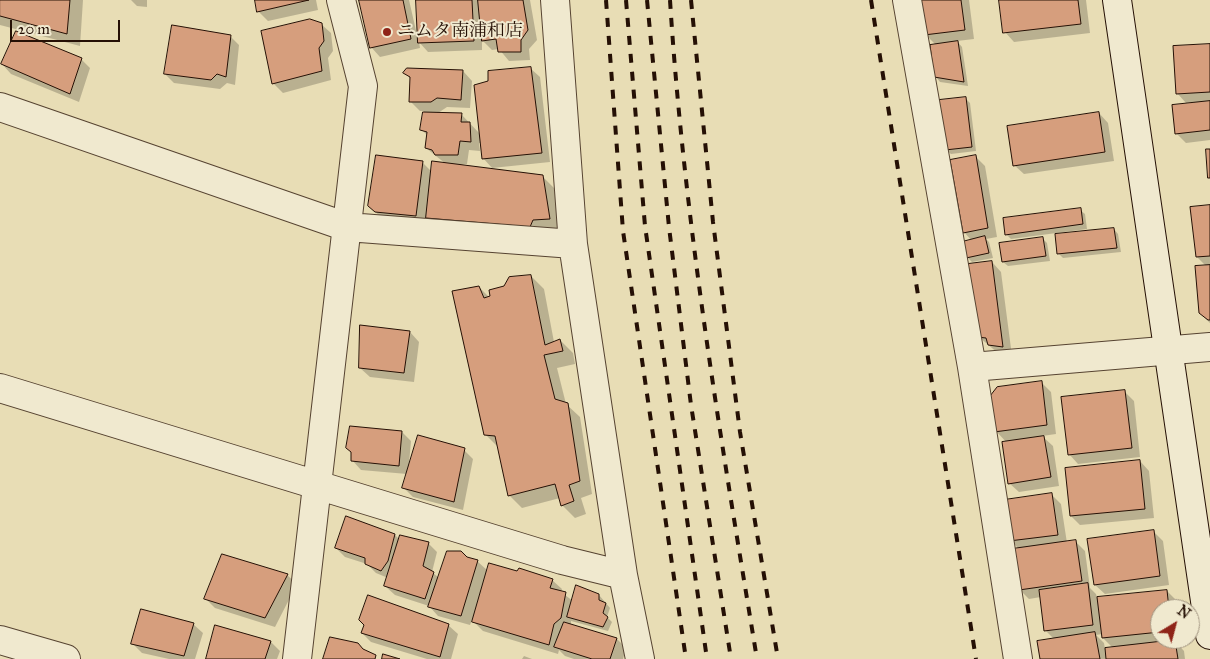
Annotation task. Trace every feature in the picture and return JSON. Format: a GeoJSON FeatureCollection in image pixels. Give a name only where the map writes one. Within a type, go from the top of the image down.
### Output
{"type":"FeatureCollection","features":[{"type":"Feature","properties":{"kind":"street"},"geometry":{"type":"LineString","coordinates":[[297,659],[363,86],[341,0]]}},
{"type":"Feature","properties":{"kind":"street"},"geometry":{"type":"LineString","coordinates":[[555,0],[573,244],[623,575],[640,659]]}},
{"type":"Feature","properties":{"kind":"street"},"geometry":{"type":"LineString","coordinates":[[907,0],[972,367],[1018,659]]}},
{"type":"Feature","properties":{"kind":"street"},"geometry":{"type":"LineString","coordinates":[[1117,0],[1170,350],[1210,635]]}},
{"type":"Feature","properties":{"kind":"street"},"geometry":{"type":"LineString","coordinates":[[0,107],[347,227],[573,244]]}},
{"type":"Feature","properties":{"kind":"street"},"geometry":{"type":"LineString","coordinates":[[972,367],[1210,347]]}},
{"type":"Feature","properties":{"kind":"street"},"geometry":{"type":"LineString","coordinates":[[0,388],[562,560],[623,575]]}},
{"type":"Feature","properties":{"kind":"street"},"geometry":{"type":"LineString","coordinates":[[0,640],[66,659]]}},
{"type":"Feature","properties":{"kind":"building"},"geometry":{"type":"Polygon","coordinates":[[[0,0],[70,0],[67,34],[0,16],[0,0]]]}},
{"type":"Feature","properties":{"kind":"building"},"geometry":{"type":"Polygon","coordinates":[[[255,0],[309,0],[257,12],[255,0]]]}},
{"type":"Feature","properties":{"kind":"building"},"geometry":{"type":"Polygon","coordinates":[[[359,0],[403,0],[411,39],[370,48],[359,0]]]}},
{"type":"Feature","properties":{"kind":"building"},"geometry":{"type":"Polygon","coordinates":[[[416,0],[472,0],[474,41],[418,43],[416,0]]]}},
{"type":"Feature","properties":{"kind":"building"},"geometry":{"type":"Polygon","coordinates":[[[478,0],[523,0],[528,30],[521,40],[521,52],[498,52],[496,39],[482,41],[478,0]]]}},
{"type":"Feature","properties":{"kind":"building"},"geometry":{"type":"Polygon","coordinates":[[[920,0],[961,0],[965,30],[924,35],[920,0]]]}},
{"type":"Feature","properties":{"kind":"building"},"geometry":{"type":"Polygon","coordinates":[[[999,0],[1078,0],[1081,24],[1003,33],[999,0]]]}},
{"type":"Feature","properties":{"kind":"building"},"geometry":{"type":"Polygon","coordinates":[[[310,19],[322,23],[324,41],[319,48],[322,71],[272,84],[261,31],[310,19]]]}},
{"type":"Feature","properties":{"kind":"building"},"geometry":{"type":"Polygon","coordinates":[[[172,25],[231,35],[226,77],[217,74],[211,80],[164,74],[172,25]]]}},
{"type":"Feature","properties":{"kind":"building"},"geometry":{"type":"Polygon","coordinates":[[[16,31],[82,58],[70,94],[1,64],[16,31]]]}},
{"type":"Feature","properties":{"kind":"building"},"geometry":{"type":"Polygon","coordinates":[[[958,41],[964,82],[934,77],[930,45],[958,41]]]}},
{"type":"Feature","properties":{"kind":"building"},"geometry":{"type":"Polygon","coordinates":[[[1210,44],[1210,92],[1176,94],[1173,46],[1210,44]]]}},
{"type":"Feature","properties":{"kind":"building"},"geometry":{"type":"Polygon","coordinates":[[[531,67],[542,153],[482,159],[474,85],[488,81],[488,71],[531,67]]]}},
{"type":"Feature","properties":{"kind":"building"},"geometry":{"type":"Polygon","coordinates":[[[407,68],[463,70],[461,100],[437,98],[431,102],[409,102],[410,77],[403,73],[407,68]]]}},
{"type":"Feature","properties":{"kind":"building"},"geometry":{"type":"Polygon","coordinates":[[[966,97],[972,147],[945,150],[939,100],[966,97]]]}},
{"type":"Feature","properties":{"kind":"building"},"geometry":{"type":"Polygon","coordinates":[[[1210,101],[1210,130],[1175,134],[1172,105],[1210,101]]]}},
{"type":"Feature","properties":{"kind":"building"},"geometry":{"type":"Polygon","coordinates":[[[423,112],[462,113],[461,122],[470,122],[471,142],[460,141],[458,155],[435,155],[432,150],[425,148],[427,132],[420,130],[423,112]]]}},
{"type":"Feature","properties":{"kind":"building"},"geometry":{"type":"Polygon","coordinates":[[[1099,112],[1105,152],[1013,166],[1007,126],[1099,112]]]}},
{"type":"Feature","properties":{"kind":"building"},"geometry":{"type":"Polygon","coordinates":[[[1206,149],[1210,149],[1210,178],[1208,178],[1206,149]]]}},
{"type":"Feature","properties":{"kind":"building"},"geometry":{"type":"Polygon","coordinates":[[[376,155],[423,161],[416,216],[375,212],[368,206],[376,155]]]}},
{"type":"Feature","properties":{"kind":"building"},"geometry":{"type":"Polygon","coordinates":[[[976,155],[988,228],[963,233],[950,160],[976,155]]]}},
{"type":"Feature","properties":{"kind":"building"},"geometry":{"type":"Polygon","coordinates":[[[432,161],[543,175],[550,219],[533,220],[530,227],[426,218],[432,161]]]}},
{"type":"Feature","properties":{"kind":"building"},"geometry":{"type":"Polygon","coordinates":[[[1210,205],[1210,256],[1196,257],[1190,207],[1210,205]]]}},
{"type":"Feature","properties":{"kind":"building"},"geometry":{"type":"Polygon","coordinates":[[[1081,208],[1083,224],[1005,235],[1003,218],[1081,208]]]}},
{"type":"Feature","properties":{"kind":"building"},"geometry":{"type":"Polygon","coordinates":[[[1114,228],[1117,248],[1057,254],[1055,234],[1114,228]]]}},
{"type":"Feature","properties":{"kind":"building"},"geometry":{"type":"Polygon","coordinates":[[[985,236],[989,253],[966,258],[962,242],[985,236]]]}},
{"type":"Feature","properties":{"kind":"building"},"geometry":{"type":"Polygon","coordinates":[[[1043,237],[1046,256],[1002,262],[999,243],[1043,237]]]}},
{"type":"Feature","properties":{"kind":"building"},"geometry":{"type":"Polygon","coordinates":[[[992,261],[1003,347],[988,345],[986,338],[977,337],[968,264],[992,261]]]}},
{"type":"Feature","properties":{"kind":"building"},"geometry":{"type":"Polygon","coordinates":[[[1210,265],[1210,320],[1208,320],[1199,313],[1195,266],[1210,265]]]}},
{"type":"Feature","properties":{"kind":"building"},"geometry":{"type":"Polygon","coordinates":[[[531,275],[545,345],[560,339],[563,351],[544,355],[555,399],[568,403],[580,481],[569,485],[574,501],[561,506],[555,484],[508,496],[495,436],[484,435],[452,291],[479,286],[484,298],[490,296],[489,290],[504,286],[509,277],[531,275]]]}},
{"type":"Feature","properties":{"kind":"building"},"geometry":{"type":"Polygon","coordinates":[[[360,325],[410,331],[404,373],[359,368],[360,325]]]}},
{"type":"Feature","properties":{"kind":"building"},"geometry":{"type":"Polygon","coordinates":[[[1042,381],[1047,425],[994,432],[990,396],[997,387],[1042,381]]]}},
{"type":"Feature","properties":{"kind":"building"},"geometry":{"type":"Polygon","coordinates":[[[1125,390],[1132,448],[1068,455],[1061,397],[1125,390]]]}},
{"type":"Feature","properties":{"kind":"building"},"geometry":{"type":"Polygon","coordinates":[[[350,426],[402,431],[399,466],[351,461],[351,452],[346,448],[350,426]]]}},
{"type":"Feature","properties":{"kind":"building"},"geometry":{"type":"Polygon","coordinates":[[[418,435],[465,448],[454,502],[402,488],[418,435]]]}},
{"type":"Feature","properties":{"kind":"building"},"geometry":{"type":"Polygon","coordinates":[[[1044,436],[1051,477],[1008,484],[1002,442],[1044,436]]]}},
{"type":"Feature","properties":{"kind":"building"},"geometry":{"type":"Polygon","coordinates":[[[1140,460],[1145,509],[1070,516],[1065,468],[1140,460]]]}},
{"type":"Feature","properties":{"kind":"building"},"geometry":{"type":"Polygon","coordinates":[[[1052,493],[1058,535],[1009,541],[1004,500],[1052,493]]]}},
{"type":"Feature","properties":{"kind":"building"},"geometry":{"type":"Polygon","coordinates":[[[346,516],[395,534],[388,561],[381,571],[365,564],[365,558],[335,548],[346,516]]]}},
{"type":"Feature","properties":{"kind":"building"},"geometry":{"type":"Polygon","coordinates":[[[1154,530],[1160,576],[1094,585],[1087,539],[1154,530]]]}},
{"type":"Feature","properties":{"kind":"building"},"geometry":{"type":"Polygon","coordinates":[[[400,535],[429,542],[423,566],[434,572],[425,599],[384,586],[400,535]]]}},
{"type":"Feature","properties":{"kind":"building"},"geometry":{"type":"Polygon","coordinates":[[[1076,540],[1082,581],[1019,590],[1012,549],[1076,540]]]}},
{"type":"Feature","properties":{"kind":"building"},"geometry":{"type":"Polygon","coordinates":[[[447,551],[461,551],[467,557],[478,560],[461,616],[428,607],[447,551]]]}},
{"type":"Feature","properties":{"kind":"building"},"geometry":{"type":"Polygon","coordinates":[[[222,554],[288,574],[265,618],[204,599],[222,554]]]}},
{"type":"Feature","properties":{"kind":"building"},"geometry":{"type":"Polygon","coordinates":[[[489,563],[517,571],[519,568],[553,579],[550,588],[566,592],[561,618],[554,624],[549,645],[472,622],[489,563]]]}},
{"type":"Feature","properties":{"kind":"building"},"geometry":{"type":"Polygon","coordinates":[[[1088,583],[1093,625],[1044,631],[1039,590],[1088,583]]]}},
{"type":"Feature","properties":{"kind":"building"},"geometry":{"type":"Polygon","coordinates":[[[576,585],[599,594],[599,600],[606,603],[603,613],[608,617],[603,627],[567,617],[576,585]]]}},
{"type":"Feature","properties":{"kind":"building"},"geometry":{"type":"Polygon","coordinates":[[[1167,590],[1168,599],[1150,599],[1150,633],[1102,638],[1097,597],[1167,590]]]}},
{"type":"Feature","properties":{"kind":"building"},"geometry":{"type":"Polygon","coordinates":[[[368,595],[449,624],[440,657],[361,633],[364,625],[359,620],[368,595]]]}},
{"type":"Feature","properties":{"kind":"building"},"geometry":{"type":"Polygon","coordinates":[[[141,609],[194,623],[184,656],[131,644],[141,609]]]}},
{"type":"Feature","properties":{"kind":"building"},"geometry":{"type":"Polygon","coordinates":[[[564,622],[617,638],[610,659],[592,659],[554,647],[564,622]]]}},
{"type":"Feature","properties":{"kind":"building"},"geometry":{"type":"Polygon","coordinates":[[[215,625],[271,641],[265,659],[206,659],[215,625]]]}},
{"type":"Feature","properties":{"kind":"building"},"geometry":{"type":"Polygon","coordinates":[[[1095,632],[1100,659],[1040,659],[1037,641],[1095,632]]]}},
{"type":"Feature","properties":{"kind":"building"},"geometry":{"type":"Polygon","coordinates":[[[330,637],[358,643],[363,649],[376,655],[375,659],[323,659],[330,637]]]}},
{"type":"Feature","properties":{"kind":"building"},"geometry":{"type":"Polygon","coordinates":[[[1150,643],[1150,649],[1176,649],[1178,659],[1106,659],[1105,648],[1150,643]]]}},
{"type":"Feature","properties":{"kind":"building"},"geometry":{"type":"Polygon","coordinates":[[[383,654],[400,659],[382,659],[383,654]]]}},
{"type":"Feature","properties":{"kind":"railway"},"geometry":{"type":"LineString","coordinates":[[606,0],[623,231],[686,659]]}},
{"type":"Feature","properties":{"kind":"railway"},"geometry":{"type":"LineString","coordinates":[[626,0],[645,226],[707,659]]}},
{"type":"Feature","properties":{"kind":"railway"},"geometry":{"type":"LineString","coordinates":[[647,0],[669,227],[691,405],[731,659]]}},
{"type":"Feature","properties":{"kind":"railway"},"geometry":{"type":"LineString","coordinates":[[670,0],[684,166],[694,248],[717,413],[757,659]]}},
{"type":"Feature","properties":{"kind":"railway"},"geometry":{"type":"LineString","coordinates":[[691,0],[713,222],[740,432],[778,659]]}},
{"type":"Feature","properties":{"kind":"railway"},"geometry":{"type":"LineString","coordinates":[[871,0],[976,659]]}},
{"type":"Feature","properties":{"kind":"place","name":"ニムタ南浦和店"},"geometry":{"type":"Point","coordinates":[387,32]}}]}
